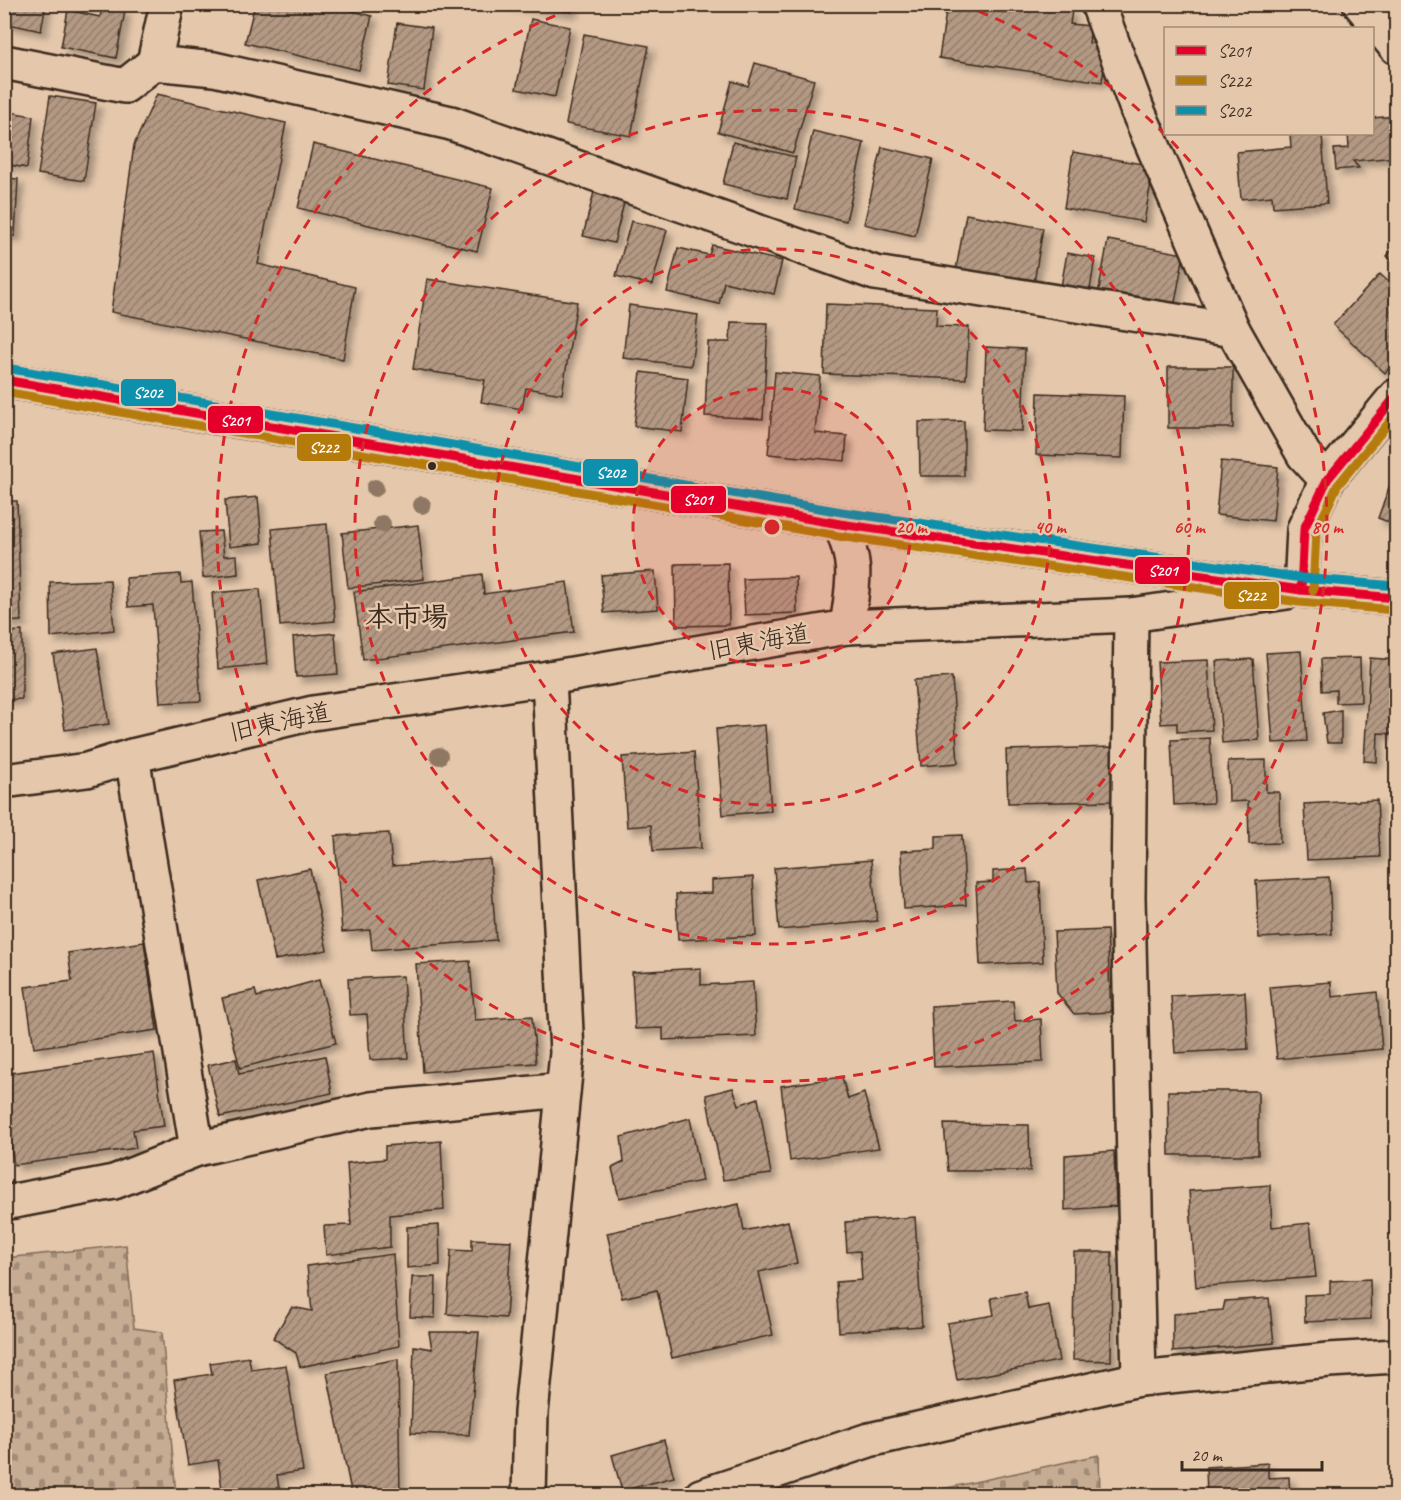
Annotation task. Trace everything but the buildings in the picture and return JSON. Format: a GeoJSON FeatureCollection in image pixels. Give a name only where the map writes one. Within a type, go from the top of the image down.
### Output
{"type":"FeatureCollection","features":[{"type":"Feature","properties":{"kind":"street"},"geometry":{"type":"LineString","coordinates":[[4,62],[125,86],[154,63],[167,4]]}},
{"type":"Feature","properties":{"kind":"street"},"geometry":{"type":"LineString","coordinates":[[1098,4],[1137,109],[1233,330],[1304,455],[1327,480]]}},
{"type":"Feature","properties":{"kind":"street"},"geometry":{"type":"LineString","coordinates":[[1360,4],[1396,47]]}},
{"type":"Feature","properties":{"kind":"street"},"geometry":{"type":"LineString","coordinates":[[154,63],[214,69],[451,123],[875,273],[1233,330]]}},
{"type":"Feature","properties":{"kind":"street"},"geometry":{"type":"LineString","coordinates":[[4,380],[840,524],[1301,590],[1396,598]]}},
{"type":"Feature","properties":{"kind":"street"},"geometry":{"type":"LineString","coordinates":[[1301,590],[1304,529],[1327,480],[1396,396]]}},
{"type":"Feature","properties":{"kind":"street"},"geometry":{"type":"LineString","coordinates":[[840,524],[849,545],[855,572],[847,627]]}},
{"type":"Feature","properties":{"kind":"street","name":"旧東海道"},"geometry":{"type":"LineString","coordinates":[[4,781],[87,770],[132,756],[313,713],[549,678],[847,627],[1131,615],[1301,590]]}},
{"type":"Feature","properties":{"kind":"street"},"geometry":{"type":"LineString","coordinates":[[1131,615],[1128,898],[1138,1379]]}},
{"type":"Feature","properties":{"kind":"street"},"geometry":{"type":"LineString","coordinates":[[529,1496],[531,1413],[567,1053],[549,678]]}},
{"type":"Feature","properties":{"kind":"street"},"geometry":{"type":"LineString","coordinates":[[132,756],[196,1149]]}},
{"type":"Feature","properties":{"kind":"street"},"geometry":{"type":"LineString","coordinates":[[4,1203],[114,1182],[196,1149],[371,1109],[563,1090]]}},
{"type":"Feature","properties":{"kind":"street"},"geometry":{"type":"LineString","coordinates":[[701,1496],[869,1440],[1138,1379],[1329,1360],[1396,1356]]}},
{"type":"Feature","properties":{"kind":"green space"},"geometry":{"type":"Polygon","coordinates":[[[126,1245],[134,1328],[162,1332],[176,1495],[9,1495],[5,1258],[126,1245]]]}},
{"type":"Feature","properties":{"kind":"green space"},"geometry":{"type":"Polygon","coordinates":[[[1099,1455],[1100,1495],[915,1495],[1099,1455]]]}},
{"type":"Feature","properties":{"kind":"transit line","name":"S202"},"geometry":{"type":"LineString","coordinates":[[6,368],[842,512],[1302,578],[1396,586]]}},
{"type":"Feature","properties":{"kind":"transit line","name":"S201"},"geometry":{"type":"LineString","coordinates":[[4,380],[840,524],[1301,590],[1396,598]]}},
{"type":"Feature","properties":{"kind":"transit line","name":"S222"},"geometry":{"type":"LineString","coordinates":[[4,392],[838,536],[1299,602],[1395,610]]}},
{"type":"Feature","properties":{"kind":"transit line","name":"S201"},"geometry":{"type":"LineString","coordinates":[[1301,590],[1304,529],[1327,480],[1396,396]]}},
{"type":"Feature","properties":{"kind":"transit line","name":"S222"},"geometry":{"type":"LineString","coordinates":[[1313,591],[1316,532],[1337,486],[1396,414]]}},
{"type":"Feature","properties":{"kind":"district","name":"本市場"},"geometry":{"type":"Point","coordinates":[407,616]}}]}
